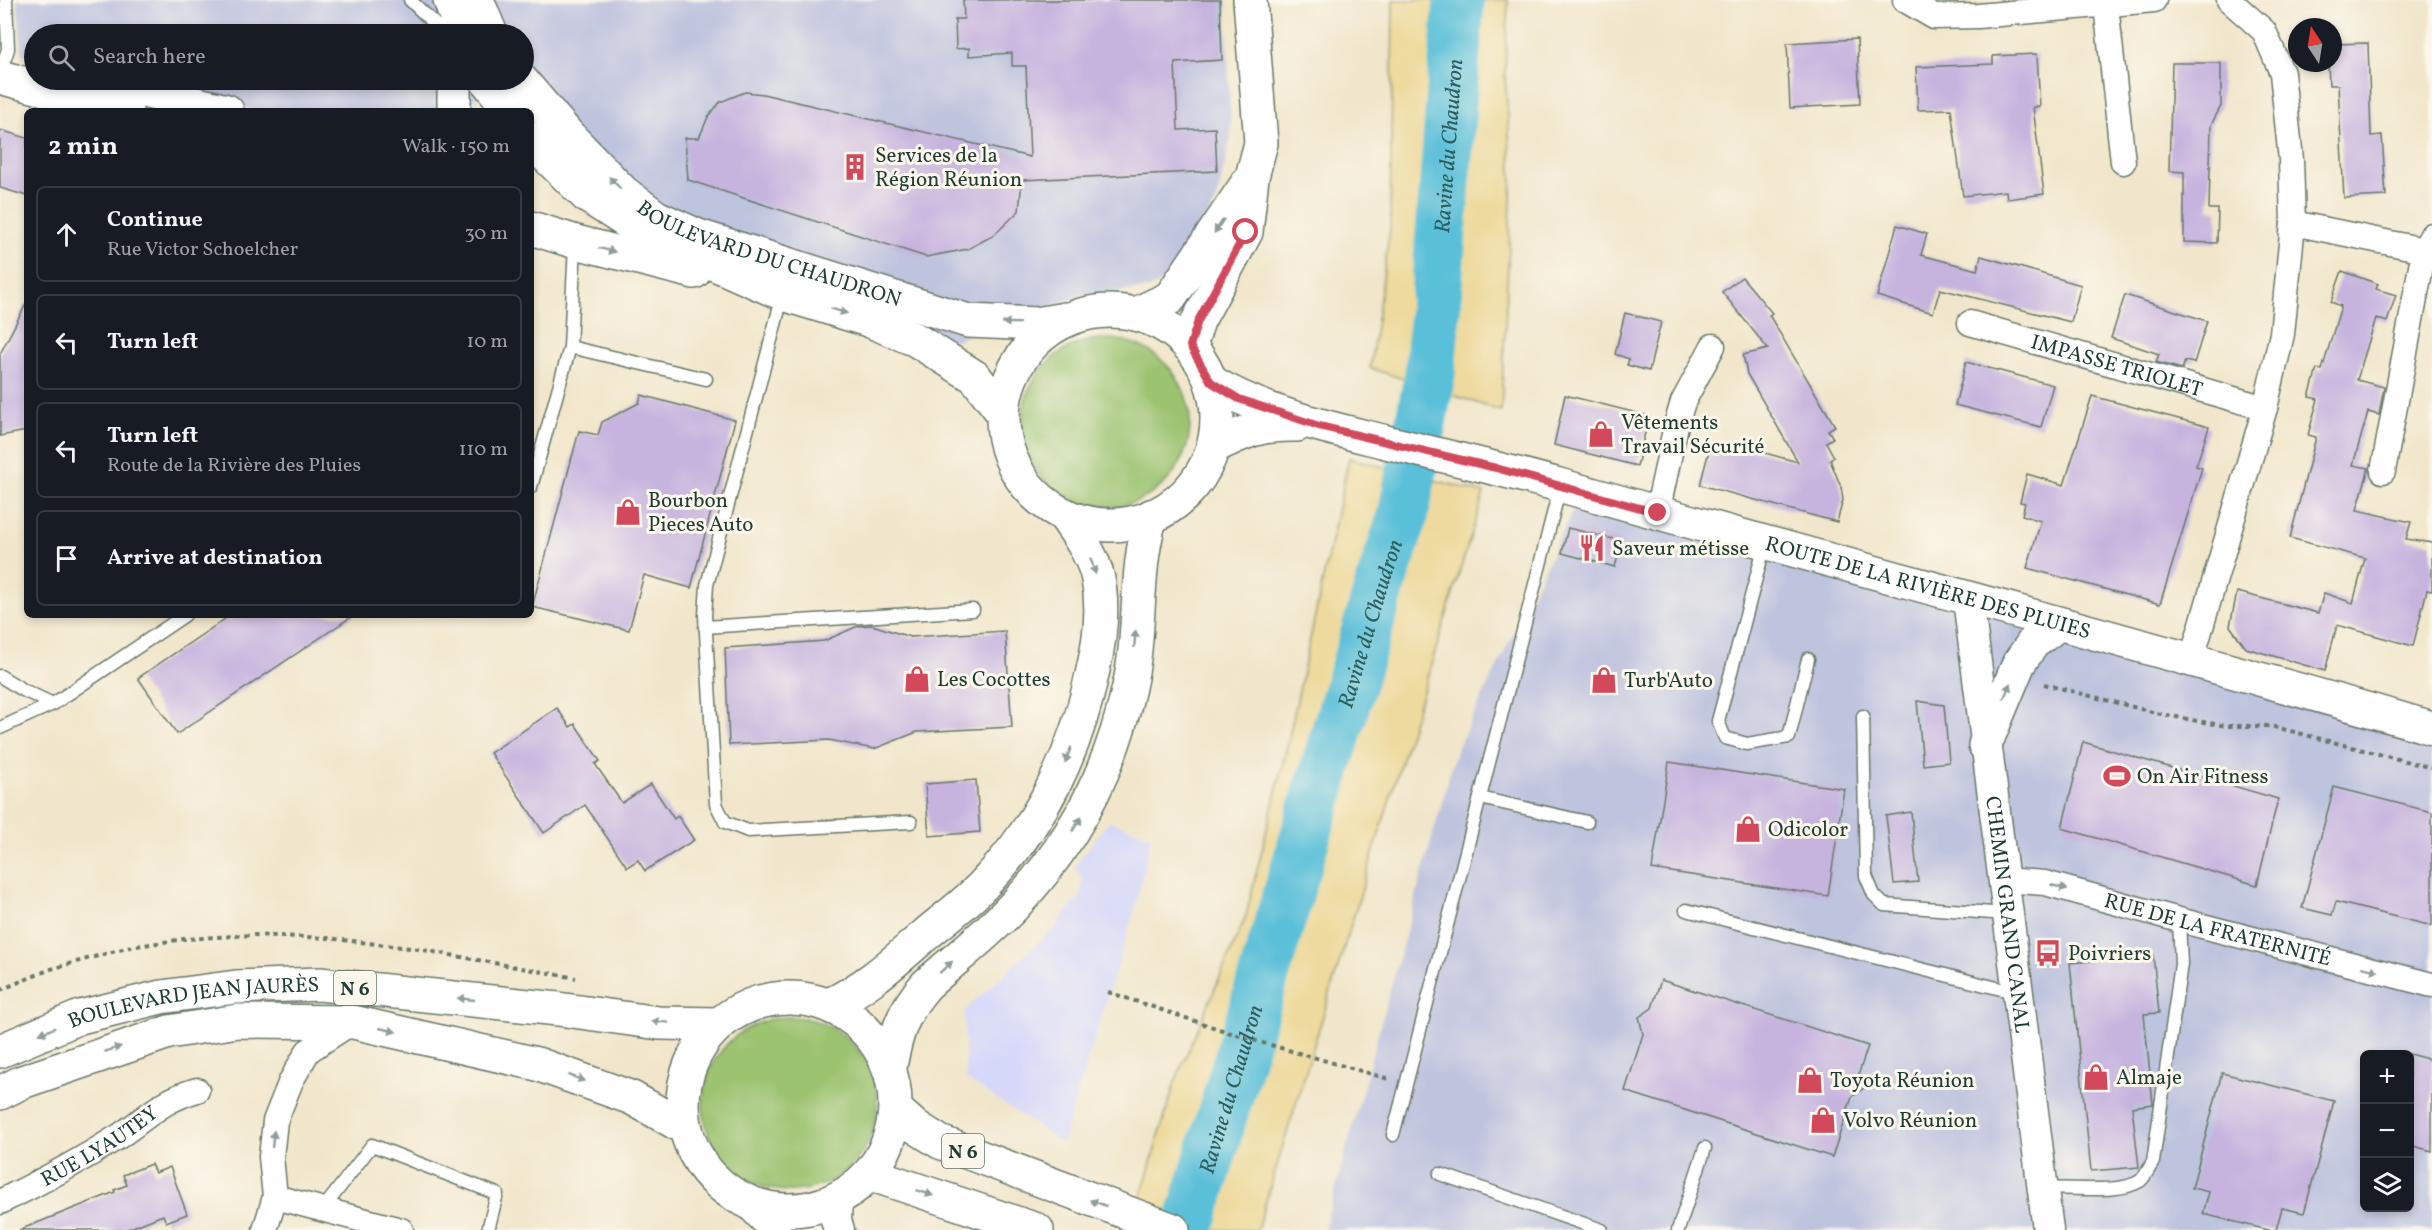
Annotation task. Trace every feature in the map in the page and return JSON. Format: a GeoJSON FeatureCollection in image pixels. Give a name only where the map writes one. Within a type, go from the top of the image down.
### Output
{"type":"FeatureCollection","features":[{"type":"Feature","properties":{"kind":"main road"},"geometry":{"type":"LineString","coordinates":[[438,0],[443,24]]}},
{"type":"Feature","properties":{"kind":"main road"},"geometry":{"type":"LineString","coordinates":[[450,0],[458,24]]}},
{"type":"Feature","properties":{"kind":"main road"},"geometry":{"type":"LineString","coordinates":[[477,0],[487,24]]}},
{"type":"Feature","properties":{"kind":"main road"},"geometry":{"type":"LineString","coordinates":[[1190,346],[1198,321],[1246,232],[1252,177],[1261,143],[1250,0]]}},
{"type":"Feature","properties":{"kind":"main road"},"geometry":{"type":"LineString","coordinates":[[10,64],[24,70]]}},
{"type":"Feature","properties":{"kind":"main road"},"geometry":{"type":"LineString","coordinates":[[74,90],[119,108]]}},
{"type":"Feature","properties":{"kind":"main road"},"geometry":{"type":"LineString","coordinates":[[139,90],[214,108]]}},
{"type":"Feature","properties":{"kind":"main road"},"geometry":{"type":"LineString","coordinates":[[453,90],[454,108]]}},
{"type":"Feature","properties":{"kind":"main road"},"geometry":{"type":"LineString","coordinates":[[496,90],[512,106]]}},
{"type":"Feature","properties":{"kind":"main road","name":"BOULEVARD DU CHAUDRON"},"geometry":{"type":"LineString","coordinates":[[534,117],[568,135],[623,192],[656,217],[698,236],[968,321],[1036,324],[1070,319]]}},
{"type":"Feature","properties":{"kind":"main road","name":"BOULEVARD DU CHAUDRON"},"geometry":{"type":"LineString","coordinates":[[534,142],[588,196],[624,220],[660,240],[783,294],[867,320],[916,340],[975,376],[1002,412]]}},
{"type":"Feature","properties":{"kind":"main road"},"geometry":{"type":"LineString","coordinates":[[1136,314],[1170,298],[1252,177]]}},
{"type":"Feature","properties":{"kind":"main road"},"geometry":{"type":"LineString","coordinates":[[534,229],[576,242],[783,294]]}},
{"type":"Feature","properties":{"kind":"main road"},"geometry":{"type":"LineString","coordinates":[[1102,311],[1136,314],[1165,326],[1190,346],[1211,382],[1217,415],[1213,447],[1199,478],[1175,503],[1150,516],[1112,525],[1080,522],[1053,510],[1030,491],[1014,468],[1004,441],[1002,412],[1012,373],[1036,340],[1070,319],[1102,311]]}},
{"type":"Feature","properties":{"kind":"main road","name":"ROUTE DE LA RIVIÈRE DES PLUIES"},"geometry":{"type":"LineString","coordinates":[[1211,382],[1239,399],[1319,426],[1496,468],[2058,624],[2192,658],[2432,728]]}},
{"type":"Feature","properties":{"kind":"main road","name":"ROUTE DE LA RIVIÈRE DES PLUIES"},"geometry":{"type":"LineString","coordinates":[[1213,447],[1249,429],[1272,424],[1319,426]]}},
{"type":"Feature","properties":{"kind":"main road"},"geometry":{"type":"LineString","coordinates":[[829,1005],[852,994],[876,978],[985,883],[1016,846],[1042,808],[1066,761],[1085,707],[1097,654],[1101,610],[1098,579],[1090,555],[1064,515]]}},
{"type":"Feature","properties":{"kind":"main road"},"geometry":{"type":"LineString","coordinates":[[890,1067],[896,1034],[914,999],[926,985],[1010,910],[1036,881],[1084,813],[1110,755],[1129,687],[1141,556],[1150,516]]}},
{"type":"Feature","properties":{"kind":"main road"},"geometry":{"type":"LineString","coordinates":[[1985,746],[2014,676],[2032,643],[2058,624]]}},
{"type":"Feature","properties":{"kind":"main road","name":"BOULEVARD JEAN JAURÈS"},"geometry":{"type":"LineString","coordinates":[[0,1051],[80,1017],[161,998],[236,987],[320,984],[558,1009],[658,1023],[718,1024]]}},
{"type":"Feature","properties":{"kind":"main road"},"geometry":{"type":"LineString","coordinates":[[800,997],[829,1005],[855,1019],[876,1041],[890,1067],[895,1089],[896,1110],[888,1144],[870,1174],[838,1214],[808,1208],[778,1210],[749,1203],[726,1191],[707,1173],[693,1152],[684,1128],[682,1090],[694,1054],[718,1024],[743,1008],[771,999],[800,997]]}},
{"type":"Feature","properties":{"kind":"main road","name":"BOULEVARD JEAN JAURÈS"},"geometry":{"type":"LineString","coordinates":[[0,1093],[32,1078],[169,1032],[238,1021],[317,1020],[353,1022],[537,1064],[632,1098],[684,1128]]}},
{"type":"Feature","properties":{"kind":"main road","name":"N 6"},"geometry":{"type":"LineString","coordinates":[[896,1110],[913,1125],[940,1142],[1173,1230]]}},
{"type":"Feature","properties":{"kind":"main road","name":"N 6"},"geometry":{"type":"LineString","coordinates":[[870,1174],[1030,1227]]}},
{"type":"Feature","properties":{"kind":"street"},"geometry":{"type":"LineString","coordinates":[[1905,0],[1934,17],[1978,16],[2154,0]]}},
{"type":"Feature","properties":{"kind":"street"},"geometry":{"type":"LineString","coordinates":[[2192,658],[2265,408],[2282,334],[2294,223],[2291,160],[2282,73],[2265,32],[2229,0]]}},
{"type":"Feature","properties":{"kind":"street"},"geometry":{"type":"LineString","coordinates":[[2106,5],[2123,162]]}},
{"type":"Feature","properties":{"kind":"street"},"geometry":{"type":"LineString","coordinates":[[2294,223],[2428,242],[2383,471]]}},
{"type":"Feature","properties":{"kind":"street","name":"IMPASSE TRIOLET"},"geometry":{"type":"LineString","coordinates":[[1970,323],[2265,408]]}},
{"type":"Feature","properties":{"kind":"street"},"geometry":{"type":"LineString","coordinates":[[1658,513],[1683,402],[1713,346]]}},
{"type":"Feature","properties":{"kind":"street","name":"CHEMIN GRAND CANAL"},"geometry":{"type":"LineString","coordinates":[[1968,599],[2006,914],[2048,1230]]}},
{"type":"Feature","properties":{"kind":"street","name":"RUE DE LA FRATERNITÉ"},"geometry":{"type":"LineString","coordinates":[[2002,880],[2045,883],[2432,985]]}},
{"type":"Feature","properties":{"kind":"street"},"geometry":{"type":"LineString","coordinates":[[265,1230],[275,1197],[271,1157],[275,1120],[291,1081],[308,1051],[353,1022]]}},
{"type":"Feature","properties":{"kind":"street","name":"RUE LYAUTEY"},"geometry":{"type":"LineString","coordinates":[[0,1202],[55,1176],[121,1135],[155,1108],[178,1096],[197,1090]]}},
{"type":"Feature","properties":{"kind":"street"},"geometry":{"type":"LineString","coordinates":[[275,1197],[401,1230]]}},
{"type":"Feature","properties":{"kind":"street"},"geometry":{"type":"LineString","coordinates":[[749,1203],[775,1230]]}},
{"type":"Feature","properties":{"kind":"lane"},"geometry":{"type":"LineString","coordinates":[[6,0],[10,64]]}},
{"type":"Feature","properties":{"kind":"lane"},"geometry":{"type":"LineString","coordinates":[[410,0],[435,24]]}},
{"type":"Feature","properties":{"kind":"lane"},"geometry":{"type":"LineString","coordinates":[[534,476],[570,347],[576,242]]}},
{"type":"Feature","properties":{"kind":"lane"},"geometry":{"type":"LineString","coordinates":[[783,294],[707,585],[705,627],[716,804],[725,822],[748,831],[911,822]]}},
{"type":"Feature","properties":{"kind":"lane"},"geometry":{"type":"LineString","coordinates":[[570,347],[706,379]]}},
{"type":"Feature","properties":{"kind":"lane"},"geometry":{"type":"LineString","coordinates":[[1393,1135],[1560,486]]}},
{"type":"Feature","properties":{"kind":"lane"},"geometry":{"type":"LineString","coordinates":[[1765,544],[1718,721],[1725,738],[1747,744],[1789,737],[1808,660]]}},
{"type":"Feature","properties":{"kind":"lane"},"geometry":{"type":"LineString","coordinates":[[705,627],[973,610]]}},
{"type":"Feature","properties":{"kind":"lane"},"geometry":{"type":"LineString","coordinates":[[0,728],[53,704],[181,618]]}},
{"type":"Feature","properties":{"kind":"lane"},"geometry":{"type":"LineString","coordinates":[[0,676],[22,690],[53,704]]}},
{"type":"Feature","properties":{"kind":"lane"},"geometry":{"type":"LineString","coordinates":[[1863,716],[1866,876],[1874,895],[1884,904],[1929,910],[2006,914]]}},
{"type":"Feature","properties":{"kind":"lane"},"geometry":{"type":"LineString","coordinates":[[1480,798],[1587,822]]}},
{"type":"Feature","properties":{"kind":"lane"},"geometry":{"type":"LineString","coordinates":[[1686,910],[2017,993]]}},
{"type":"Feature","properties":{"kind":"lane"},"geometry":{"type":"LineString","coordinates":[[2042,1189],[2065,1187],[2120,1189],[2141,1180],[2153,1162],[2181,964],[2179,920]]}},
{"type":"Feature","properties":{"kind":"lane"},"geometry":{"type":"LineString","coordinates":[[323,1209],[372,1145],[497,1194],[488,1230]]}},
{"type":"Feature","properties":{"kind":"lane"},"geometry":{"type":"LineString","coordinates":[[1678,1230],[1705,1148]]}},
{"type":"Feature","properties":{"kind":"lane"},"geometry":{"type":"LineString","coordinates":[[1440,1174],[1602,1230]]}},
{"type":"Feature","properties":{"kind":"path"},"geometry":{"type":"LineString","coordinates":[[2014,676],[2156,713],[2228,726],[2269,726],[2432,768]]}},
{"type":"Feature","properties":{"kind":"path"},"geometry":{"type":"LineString","coordinates":[[1108,992],[1246,1038],[1407,1084]]}},
{"type":"Feature","properties":{"kind":"shaded area"},"geometry":{"type":"Polygon","coordinates":[[[17,0],[1226,0],[1231,138],[1217,198],[1176,276],[1148,289],[1081,295],[953,341],[791,287],[534,130],[534,108],[527,108],[500,90],[534,90],[534,24],[24,24],[24,54],[22,54],[17,0]]]}},
{"type":"Feature","properties":{"kind":"shaded area"},"geometry":{"type":"Polygon","coordinates":[[[169,90],[500,90],[453,108],[244,108],[169,90]]]}},
{"type":"Feature","properties":{"kind":"shaded area"},"geometry":{"type":"Polygon","coordinates":[[[1582,492],[2432,728],[2432,1230],[1324,1230],[1456,751],[1582,492]]]}},
{"type":"Feature","properties":{"kind":"shaded area"},"geometry":{"type":"Polygon","coordinates":[[[1109,821],[1151,836],[1136,905],[1062,1143],[966,1079],[964,1011],[1052,930],[1081,895],[1083,878],[1074,867],[1109,821]]]}},
{"type":"Feature","properties":{"kind":"green space"},"geometry":{"type":"Polygon","coordinates":[[[1106,339],[1138,346],[1152,353],[1165,364],[1176,377],[1183,391],[1190,423],[1183,455],[1176,469],[1165,482],[1152,493],[1138,500],[1106,507],[1074,500],[1060,493],[1047,482],[1036,469],[1029,455],[1022,423],[1029,391],[1036,377],[1047,364],[1060,353],[1074,346],[1106,339]]]}},
{"type":"Feature","properties":{"kind":"green space"},"geometry":{"type":"Polygon","coordinates":[[[790,1017],[823,1024],[838,1032],[851,1043],[862,1056],[870,1071],[877,1104],[870,1137],[862,1152],[851,1165],[838,1176],[823,1184],[790,1191],[757,1184],[742,1176],[729,1165],[718,1152],[710,1137],[703,1104],[710,1071],[718,1056],[729,1043],[742,1032],[757,1024],[790,1017]]]}},
{"type":"Feature","properties":{"kind":"sand"},"geometry":{"type":"Polygon","coordinates":[[[1393,0],[1508,0],[1505,73],[1512,181],[1501,411],[1370,368],[1390,229],[1393,0]]]}},
{"type":"Feature","properties":{"kind":"sand"},"geometry":{"type":"Polygon","coordinates":[[[1349,458],[1484,493],[1257,1230],[1131,1230],[1175,1082],[1246,916],[1288,742],[1349,458]]]}},
{"type":"Feature","properties":{"kind":"building"},"geometry":{"type":"Polygon","coordinates":[[[963,0],[1220,0],[1222,60],[1175,63],[1178,130],[1215,128],[1217,171],[1022,180],[1019,211],[994,235],[968,249],[926,257],[688,180],[685,138],[699,138],[708,117],[720,102],[745,92],[763,94],[1030,157],[1026,66],[1012,66],[1012,53],[969,56],[969,48],[956,49],[955,19],[964,19],[963,0]]]}},
{"type":"Feature","properties":{"kind":"building"},"geometry":{"type":"Polygon","coordinates":[[[1857,39],[1860,104],[1790,108],[1787,43],[1857,39]]]}},
{"type":"Feature","properties":{"kind":"building"},"geometry":{"type":"Polygon","coordinates":[[[2368,43],[2371,136],[2382,135],[2386,196],[2344,198],[2338,85],[2329,85],[2328,72],[2342,72],[2342,44],[2368,43]]]}},
{"type":"Feature","properties":{"kind":"building"},"geometry":{"type":"Polygon","coordinates":[[[2037,54],[2040,107],[2033,107],[2044,194],[2007,199],[2006,191],[1963,196],[1951,109],[1918,110],[1916,67],[1993,64],[1993,56],[2037,54]]]}},
{"type":"Feature","properties":{"kind":"building"},"geometry":{"type":"Polygon","coordinates":[[[2172,63],[2221,63],[2221,106],[2211,125],[2209,209],[2218,209],[2217,243],[2184,242],[2184,172],[2169,171],[2172,63]]]}},
{"type":"Feature","properties":{"kind":"building"},"geometry":{"type":"Polygon","coordinates":[[[0,130],[24,137],[24,195],[0,188],[0,130]]]}},
{"type":"Feature","properties":{"kind":"building"},"geometry":{"type":"Polygon","coordinates":[[[1897,225],[1927,234],[1921,255],[1977,270],[1981,256],[2081,285],[2071,322],[1940,289],[1933,313],[1877,296],[1897,225]]]}},
{"type":"Feature","properties":{"kind":"building"},"geometry":{"type":"Polygon","coordinates":[[[2342,271],[2378,284],[2376,289],[2396,295],[2387,322],[2376,318],[2357,380],[2384,387],[2379,415],[2368,412],[2353,465],[2369,468],[2357,510],[2411,522],[2406,539],[2432,543],[2432,591],[2427,590],[2413,646],[2337,625],[2325,671],[2246,648],[2230,626],[2237,592],[2318,613],[2324,593],[2353,603],[2365,558],[2290,538],[2316,437],[2308,435],[2318,399],[2309,397],[2317,369],[2322,370],[2341,306],[2331,302],[2342,271]]]}},
{"type":"Feature","properties":{"kind":"building"},"geometry":{"type":"Polygon","coordinates":[[[1742,277],[1772,313],[1769,315],[1835,426],[1828,430],[1833,438],[1826,442],[1834,457],[1830,460],[1841,487],[1843,500],[1837,522],[1700,485],[1710,447],[1726,451],[1728,443],[1798,462],[1747,374],[1743,355],[1768,349],[1722,292],[1742,277]]]}},
{"type":"Feature","properties":{"kind":"building"},"geometry":{"type":"Polygon","coordinates":[[[2125,295],[2207,321],[2194,363],[2185,361],[2182,369],[2156,362],[2159,354],[2111,338],[2125,295]]]}},
{"type":"Feature","properties":{"kind":"building"},"geometry":{"type":"Polygon","coordinates":[[[24,308],[24,432],[0,436],[0,354],[24,308]]]}},
{"type":"Feature","properties":{"kind":"building"},"geometry":{"type":"Polygon","coordinates":[[[1625,313],[1661,322],[1649,371],[1627,365],[1629,359],[1615,354],[1625,313]]]}},
{"type":"Feature","properties":{"kind":"building"},"geometry":{"type":"Polygon","coordinates":[[[1966,362],[2053,385],[2041,427],[1955,405],[1966,362]]]}},
{"type":"Feature","properties":{"kind":"building","name":"Bourbon Pieces Auto"},"geometry":{"type":"Polygon","coordinates":[[[641,395],[735,420],[691,588],[644,575],[629,630],[534,607],[534,600],[579,431],[598,435],[602,422],[639,403],[641,395]]]}},
{"type":"Feature","properties":{"kind":"building"},"geometry":{"type":"Polygon","coordinates":[[[1565,395],[1649,416],[1637,466],[1554,445],[1565,395]]]}},
{"type":"Feature","properties":{"kind":"building"},"geometry":{"type":"Polygon","coordinates":[[[2092,396],[2209,427],[2196,466],[2202,468],[2160,604],[2027,568],[2041,521],[2022,515],[2025,503],[2020,502],[2027,474],[2064,485],[2092,396]]]}},
{"type":"Feature","properties":{"kind":"building"},"geometry":{"type":"Polygon","coordinates":[[[1568,528],[1622,541],[1615,567],[1562,553],[1568,528]]]}},
{"type":"Feature","properties":{"kind":"building"},"geometry":{"type":"Polygon","coordinates":[[[227,618],[350,618],[177,734],[138,678],[227,618]]]}},
{"type":"Feature","properties":{"kind":"building"},"geometry":{"type":"Polygon","coordinates":[[[872,625],[910,637],[1005,631],[1012,727],[917,732],[874,749],[829,740],[729,745],[725,648],[824,641],[858,626],[872,625]]]}},
{"type":"Feature","properties":{"kind":"building"},"geometry":{"type":"Polygon","coordinates":[[[1917,701],[1944,705],[1949,762],[1923,765],[1917,701]]]}},
{"type":"Feature","properties":{"kind":"building"},"geometry":{"type":"Polygon","coordinates":[[[557,708],[570,727],[575,724],[600,761],[595,764],[622,803],[651,784],[674,819],[678,816],[694,840],[645,871],[638,860],[627,867],[585,805],[544,833],[490,753],[557,708]]]}},
{"type":"Feature","properties":{"kind":"building"},"geometry":{"type":"Polygon","coordinates":[[[2083,742],[2278,799],[2257,885],[2062,828],[2083,742]]]}},
{"type":"Feature","properties":{"kind":"building","name":"Odicolor"},"geometry":{"type":"Polygon","coordinates":[[[1669,762],[1844,789],[1828,896],[1652,869],[1669,762]]]}},
{"type":"Feature","properties":{"kind":"building"},"geometry":{"type":"Polygon","coordinates":[[[976,780],[980,832],[929,836],[925,784],[976,780]]]}},
{"type":"Feature","properties":{"kind":"building"},"geometry":{"type":"Polygon","coordinates":[[[2334,787],[2432,812],[2432,926],[2336,902],[2332,915],[2302,908],[2334,787]]]}},
{"type":"Feature","properties":{"kind":"building"},"geometry":{"type":"Polygon","coordinates":[[[1911,812],[1918,882],[1894,884],[1886,816],[1911,812]]]}},
{"type":"Feature","properties":{"kind":"building"},"geometry":{"type":"Polygon","coordinates":[[[2153,955],[2159,1013],[2144,1014],[2153,1104],[2132,1107],[2139,1167],[2091,1171],[2070,963],[2153,955]]]}},
{"type":"Feature","properties":{"kind":"building"},"geometry":{"type":"Polygon","coordinates":[[[1661,980],[1868,1046],[1859,1073],[1864,1088],[1852,1097],[1832,1157],[1625,1091],[1643,1034],[1639,1017],[1652,1008],[1661,980]]]}},
{"type":"Feature","properties":{"kind":"building"},"geometry":{"type":"Polygon","coordinates":[[[2414,1055],[2432,1060],[2432,1151],[2414,1146],[2414,1055]]]}},
{"type":"Feature","properties":{"kind":"building"},"geometry":{"type":"Polygon","coordinates":[[[2222,1073],[2334,1101],[2304,1213],[2282,1208],[2276,1230],[2203,1214],[2209,1192],[2192,1188],[2222,1073]]]}},
{"type":"Feature","properties":{"kind":"building"},"geometry":{"type":"Polygon","coordinates":[[[151,1164],[155,1173],[170,1167],[187,1214],[166,1222],[163,1215],[125,1230],[19,1230],[115,1192],[114,1190],[127,1185],[123,1175],[151,1164]]]}},
{"type":"Feature","properties":{"kind":"waterway","name":"Ravine du Chaudron"},"geometry":{"type":"LineString","coordinates":[[1188,1230],[1383,576],[1403,516],[1430,374],[1459,0]]}},
{"type":"Feature","properties":{"kind":"place","name":"Services de la Région Réunion"},"geometry":{"type":"Point","coordinates":[855,167]}},
{"type":"Feature","properties":{"kind":"place","name":"Vêtements Travail Sécurité"},"geometry":{"type":"Point","coordinates":[1601,434]}},
{"type":"Feature","properties":{"kind":"place","name":"Bourbon Pieces Auto"},"geometry":{"type":"Point","coordinates":[628,512]}},
{"type":"Feature","properties":{"kind":"place","name":"Saveur métisse"},"geometry":{"type":"Point","coordinates":[1592,548]}},
{"type":"Feature","properties":{"kind":"place","name":"Les Cocottes"},"geometry":{"type":"Point","coordinates":[917,679]}},
{"type":"Feature","properties":{"kind":"place","name":"Turb'Auto"},"geometry":{"type":"Point","coordinates":[1604,680]}},
{"type":"Feature","properties":{"kind":"place","name":"On Air Fitness"},"geometry":{"type":"Point","coordinates":[2117,776]}},
{"type":"Feature","properties":{"kind":"place","name":"Odicolor"},"geometry":{"type":"Point","coordinates":[1748,829]}},
{"type":"Feature","properties":{"kind":"place","name":"Poivriers"},"geometry":{"type":"Point","coordinates":[2048,953]}},
{"type":"Feature","properties":{"kind":"place","name":"Almaje"},"geometry":{"type":"Point","coordinates":[2096,1077]}},
{"type":"Feature","properties":{"kind":"place","name":"Toyota Réunion"},"geometry":{"type":"Point","coordinates":[1810,1080]}},
{"type":"Feature","properties":{"kind":"place","name":"Volvo Réunion"},"geometry":{"type":"Point","coordinates":[1823,1120]}},
{"type":"Feature","properties":{"kind":"route"},"geometry":{"type":"LineString","coordinates":[[1246,232],[1198,321],[1190,346],[1211,382],[1239,399],[1319,426],[1496,468],[1658,513]]}}]}
